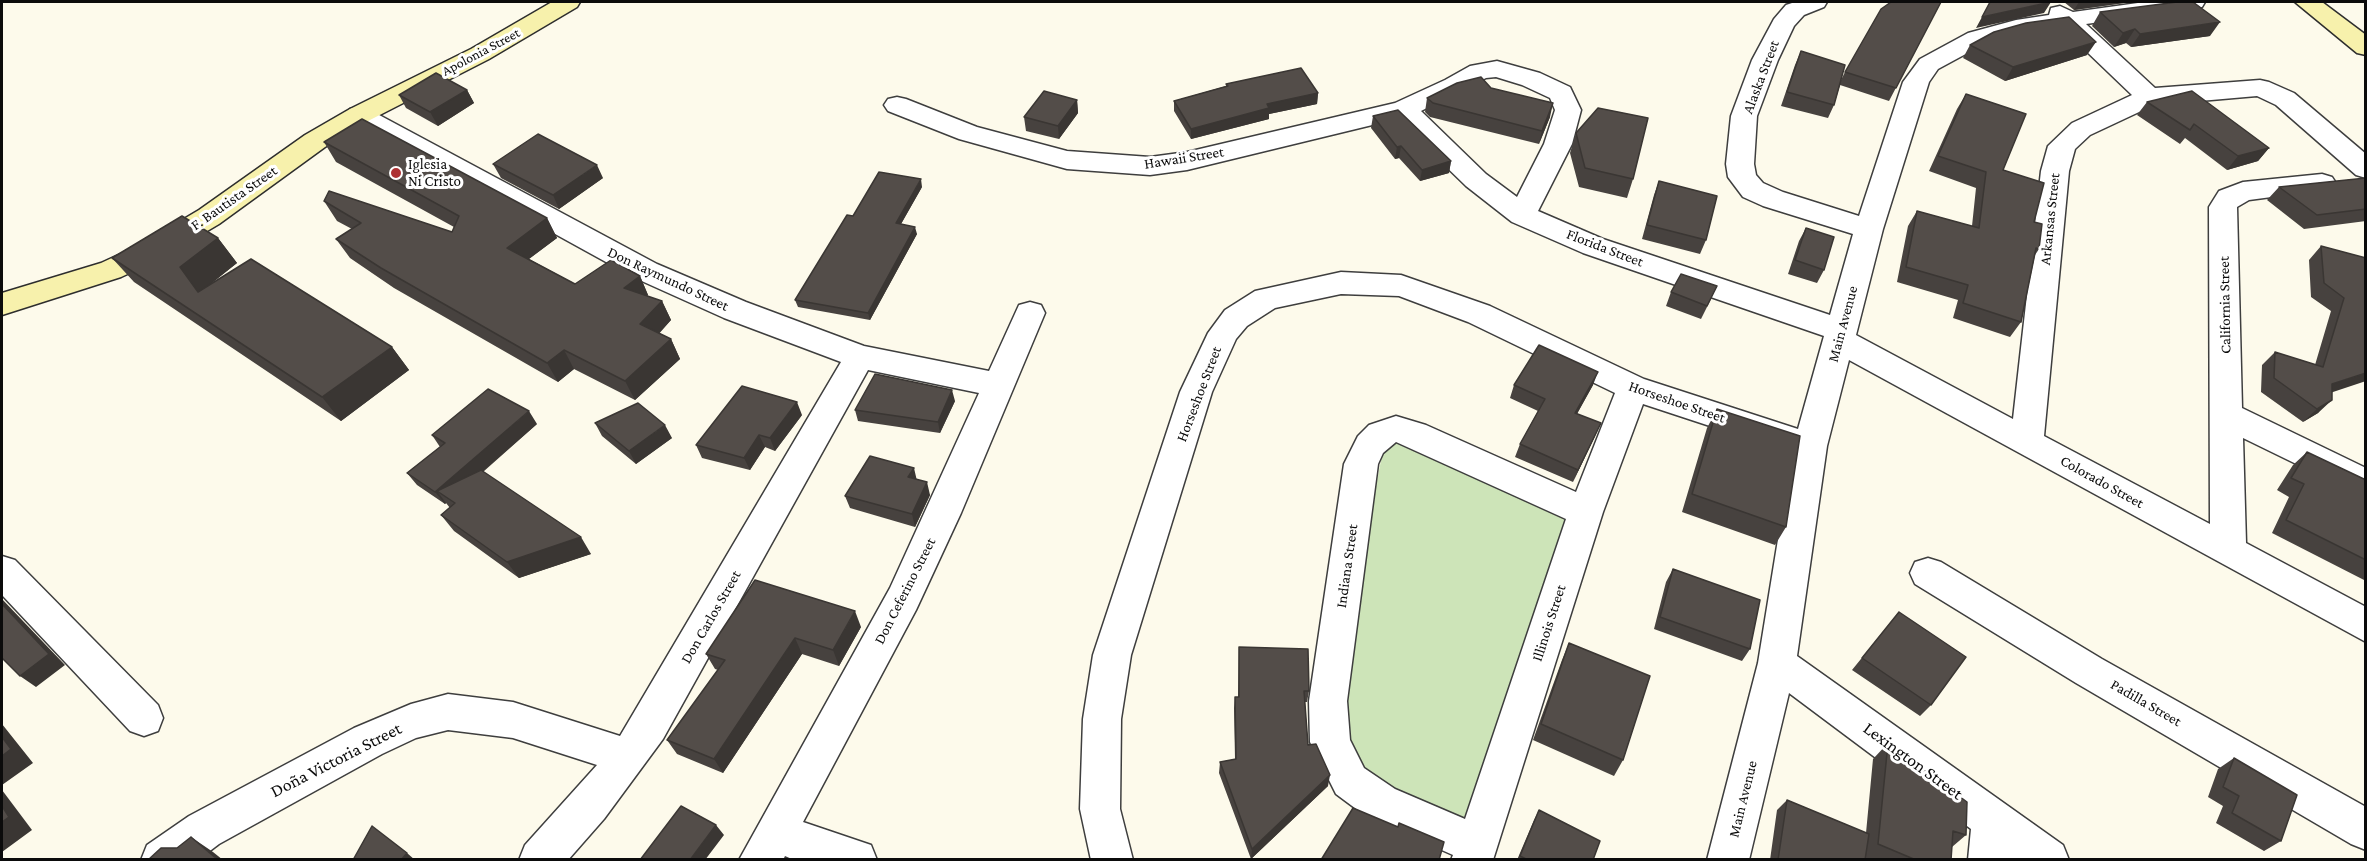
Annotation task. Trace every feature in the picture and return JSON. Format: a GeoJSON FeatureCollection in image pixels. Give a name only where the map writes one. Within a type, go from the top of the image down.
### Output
{"type":"FeatureCollection","features":[{"type":"Feature","properties":{"kind":"main road","name":"Apolonia Street"},"geometry":{"type":"LineString","coordinates":[[359,115],[480,54],[568,2]]}},
{"type":"Feature","properties":{"kind":"main road"},"geometry":{"type":"LineString","coordinates":[[2307,2],[2366,48]]}},
{"type":"Feature","properties":{"kind":"main road","name":"F. Bautista Street"},"geometry":{"type":"LineString","coordinates":[[2,304],[111,270],[150,252],[184,233],[315,141],[359,115]]}},
{"type":"Feature","properties":{"kind":"street","name":"Alaska Street"},"geometry":{"type":"LineString","coordinates":[[1815,2],[1795,10],[1783,24],[1765,60],[1744,116],[1740,164],[1742,177],[1754,190],[1773,199],[1869,229]]}},
{"type":"Feature","properties":{"kind":"street","name":"Main Avenue"},"geometry":{"type":"LineString","coordinates":[[1728,860],[1777,663],[1810,446],[1869,229],[1916,82],[1929,64],[1977,38],[2016,27],[2057,10],[2193,2]]}},
{"type":"Feature","properties":{"kind":"street"},"geometry":{"type":"LineString","coordinates":[[2057,10],[2149,97]]}},
{"type":"Feature","properties":{"kind":"street","name":"Hawaii Street"},"geometry":{"type":"LineString","coordinates":[[897,105],[968,133],[1067,160],[1150,166],[1187,161],[1403,109],[1454,86],[1479,71],[1489,69],[1509,71],[1561,93],[1568,110],[1558,144],[1522,215]]}},
{"type":"Feature","properties":{"kind":"street","name":"Arkansas Street"},"geometry":{"type":"LineString","coordinates":[[2027,441],[2055,171],[2062,146],[2081,129],[2149,97],[2252,87],[2269,90],[2285,99],[2366,169]]}},
{"type":"Feature","properties":{"kind":"street","name":"Florida Street"},"geometry":{"type":"LineString","coordinates":[[1403,109],[1476,180],[1522,215],[1593,246],[1839,335]]}},
{"type":"Feature","properties":{"kind":"street","name":"Don Raymundo Street"},"geometry":{"type":"LineString","coordinates":[[359,115],[646,272],[735,310],[860,357],[999,385]]}},
{"type":"Feature","properties":{"kind":"street","name":"California Street"},"geometry":{"type":"LineString","coordinates":[[2228,551],[2228,416],[2223,207],[2229,198],[2243,191],[2366,179]]}},
{"type":"Feature","properties":{"kind":"street","name":"Horseshoe Street"},"geometry":{"type":"LineString","coordinates":[[1112,860],[1100,809],[1102,719],[1112,656],[1196,392],[1223,333],[1236,318],[1266,299],[1341,283],[1401,286],[1479,314],[1633,388],[1810,446]]}},
{"type":"Feature","properties":{"kind":"street","name":"Don Ceferino Street"},"geometry":{"type":"LineString","coordinates":[[767,846],[903,599],[944,513],[1030,313]]}},
{"type":"Feature","properties":{"kind":"street","name":"Colorado Street"},"geometry":{"type":"LineString","coordinates":[[1839,335],[2027,441],[2366,626]]}},
{"type":"Feature","properties":{"kind":"street","name":"Don Carlos Street"},"geometry":{"type":"LineString","coordinates":[[540,860],[628,757],[860,357]]}},
{"type":"Feature","properties":{"kind":"street","name":"Illinois Street"},"geometry":{"type":"LineString","coordinates":[[1475,852],[1586,512],[1633,388]]}},
{"type":"Feature","properties":{"kind":"street"},"geometry":{"type":"LineString","coordinates":[[2228,416],[2366,484]]}},
{"type":"Feature","properties":{"kind":"street","name":"Indiana Street"},"geometry":{"type":"LineString","coordinates":[[1475,852],[1381,803],[1350,781],[1330,742],[1328,701],[1361,464],[1370,445],[1381,434],[1396,429],[1414,434],[1586,512]]}},
{"type":"Feature","properties":{"kind":"street"},"geometry":{"type":"LineString","coordinates":[[2,571],[144,718]]}},
{"type":"Feature","properties":{"kind":"street","name":"Padilla Street"},"geometry":{"type":"LineString","coordinates":[[1928,573],[2089,671],[2366,830]]}},
{"type":"Feature","properties":{"kind":"street","name":"Lexington Street"},"geometry":{"type":"LineString","coordinates":[[1777,663],[2048,860]]}},
{"type":"Feature","properties":{"kind":"street","name":"Doña Victoria Street"},"geometry":{"type":"LineString","coordinates":[[162,860],[204,830],[368,741],[411,722],[448,712],[513,720],[628,757]]}},
{"type":"Feature","properties":{"kind":"street"},"geometry":{"type":"LineString","coordinates":[[1989,860],[1993,819]]}},
{"type":"Feature","properties":{"kind":"street"},"geometry":{"type":"LineString","coordinates":[[767,846],[856,860]]}},
{"type":"Feature","properties":{"kind":"green space"},"geometry":{"type":"Polygon","coordinates":[[[1398,433],[1578,514],[1471,836],[1350,766],[1334,701],[1385,440],[1398,433]]]}},
{"type":"Feature","properties":{"kind":"building"},"geometry":{"type":"Polygon","coordinates":[[[1891,2],[1941,2],[1896,88],[1845,72],[1881,9],[1891,2]]]}},
{"type":"Feature","properties":{"kind":"building"},"geometry":{"type":"Polygon","coordinates":[[[1990,2],[2051,2],[1982,17],[1990,2]]]}},
{"type":"Feature","properties":{"kind":"building"},"geometry":{"type":"Polygon","coordinates":[[[2193,2],[2220,22],[2140,34],[2135,29],[2123,33],[2100,12],[2193,2]]]}},
{"type":"Feature","properties":{"kind":"building"},"geometry":{"type":"Polygon","coordinates":[[[2069,17],[2096,42],[2013,67],[1970,45],[1994,32],[2026,23],[2069,17]]]}},
{"type":"Feature","properties":{"kind":"building"},"geometry":{"type":"Polygon","coordinates":[[[1801,51],[1845,65],[1834,105],[1787,92],[1801,51]]]}},
{"type":"Feature","properties":{"kind":"building"},"geometry":{"type":"Polygon","coordinates":[[[1301,68],[1318,93],[1267,104],[1269,108],[1191,129],[1174,101],[1228,86],[1226,84],[1301,68]]]}},
{"type":"Feature","properties":{"kind":"building"},"geometry":{"type":"Polygon","coordinates":[[[436,73],[467,90],[430,112],[399,95],[436,73]]]}},
{"type":"Feature","properties":{"kind":"building"},"geometry":{"type":"Polygon","coordinates":[[[1481,77],[1491,88],[1553,103],[1542,131],[1433,103],[1427,98],[1457,83],[1481,77]]]}},
{"type":"Feature","properties":{"kind":"building"},"geometry":{"type":"Polygon","coordinates":[[[1044,91],[1077,100],[1058,126],[1024,117],[1044,91]]]}},
{"type":"Feature","properties":{"kind":"building"},"geometry":{"type":"Polygon","coordinates":[[[2192,91],[2269,148],[2238,156],[2194,124],[2190,130],[2147,102],[2192,91]]]}},
{"type":"Feature","properties":{"kind":"building"},"geometry":{"type":"Polygon","coordinates":[[[1966,94],[2026,114],[2003,170],[2044,183],[2034,222],[2042,224],[2039,249],[2036,248],[2021,322],[1963,303],[1968,285],[1906,267],[1917,211],[1979,228],[1986,172],[1938,156],[1966,94]]]}},
{"type":"Feature","properties":{"kind":"building"},"geometry":{"type":"Polygon","coordinates":[[[1598,108],[1648,118],[1633,179],[1585,168],[1576,133],[1598,108]]]}},
{"type":"Feature","properties":{"kind":"building"},"geometry":{"type":"Polygon","coordinates":[[[1398,110],[1451,161],[1422,170],[1401,146],[1397,147],[1373,116],[1398,110]]]}},
{"type":"Feature","properties":{"kind":"building"},"geometry":{"type":"Polygon","coordinates":[[[362,119],[547,218],[507,248],[575,284],[611,260],[640,276],[624,288],[662,301],[640,324],[671,339],[625,381],[564,350],[547,363],[381,268],[336,239],[361,223],[324,201],[329,191],[452,232],[459,216],[324,142],[362,119]]]}},
{"type":"Feature","properties":{"kind":"building"},"geometry":{"type":"Polygon","coordinates":[[[538,134],[597,165],[553,195],[493,164],[538,134]]]}},
{"type":"Feature","properties":{"kind":"building"},"geometry":{"type":"Polygon","coordinates":[[[879,172],[921,179],[896,223],[915,227],[868,313],[795,300],[847,215],[853,216],[879,172]]]}},
{"type":"Feature","properties":{"kind":"building"},"geometry":{"type":"Polygon","coordinates":[[[2366,178],[2366,209],[2317,215],[2279,187],[2366,178]]]}},
{"type":"Feature","properties":{"kind":"building"},"geometry":{"type":"Polygon","coordinates":[[[1659,181],[1717,196],[1706,240],[1647,225],[1659,181]]]}},
{"type":"Feature","properties":{"kind":"building"},"geometry":{"type":"Polygon","coordinates":[[[182,216],[218,238],[180,267],[198,292],[251,259],[392,347],[322,397],[112,258],[182,216]]]}},
{"type":"Feature","properties":{"kind":"building"},"geometry":{"type":"Polygon","coordinates":[[[1806,228],[1834,237],[1824,270],[1795,260],[1806,228]]]}},
{"type":"Feature","properties":{"kind":"building"},"geometry":{"type":"Polygon","coordinates":[[[2321,246],[2366,258],[2366,373],[2332,384],[2332,400],[2317,409],[2274,378],[2275,352],[2323,367],[2344,298],[2324,283],[2321,246]]]}},
{"type":"Feature","properties":{"kind":"building"},"geometry":{"type":"Polygon","coordinates":[[[1681,274],[1717,286],[1707,306],[1671,292],[1681,274]]]}},
{"type":"Feature","properties":{"kind":"building"},"geometry":{"type":"Polygon","coordinates":[[[1539,345],[1598,372],[1575,413],[1601,423],[1578,470],[1520,444],[1545,399],[1514,385],[1539,345]]]}},
{"type":"Feature","properties":{"kind":"building"},"geometry":{"type":"Polygon","coordinates":[[[875,374],[952,390],[938,422],[855,410],[875,374]]]}},
{"type":"Feature","properties":{"kind":"building"},"geometry":{"type":"Polygon","coordinates":[[[742,386],[797,402],[770,438],[759,435],[744,458],[696,445],[742,386]]]}},
{"type":"Feature","properties":{"kind":"building"},"geometry":{"type":"Polygon","coordinates":[[[488,389],[529,411],[435,492],[407,473],[445,443],[432,435],[488,389]]]}},
{"type":"Feature","properties":{"kind":"building"},"geometry":{"type":"Polygon","coordinates":[[[638,403],[665,425],[629,451],[595,423],[638,403]]]}},
{"type":"Feature","properties":{"kind":"building"},"geometry":{"type":"Polygon","coordinates":[[[1717,409],[1800,436],[1786,527],[1692,494],[1717,409]]]}},
{"type":"Feature","properties":{"kind":"building"},"geometry":{"type":"Polygon","coordinates":[[[2307,452],[2366,480],[2366,560],[2286,520],[2304,484],[2291,478],[2307,452]]]}},
{"type":"Feature","properties":{"kind":"building"},"geometry":{"type":"Polygon","coordinates":[[[870,456],[914,468],[908,477],[927,482],[912,514],[845,496],[870,456]]]}},
{"type":"Feature","properties":{"kind":"building"},"geometry":{"type":"Polygon","coordinates":[[[481,470],[581,537],[507,562],[441,515],[455,503],[437,491],[481,470]]]}},
{"type":"Feature","properties":{"kind":"building"},"geometry":{"type":"Polygon","coordinates":[[[1673,569],[1760,600],[1750,649],[1660,617],[1673,569]]]}},
{"type":"Feature","properties":{"kind":"building"},"geometry":{"type":"Polygon","coordinates":[[[755,580],[855,611],[833,650],[795,638],[714,759],[667,740],[725,660],[706,654],[755,580]]]}},
{"type":"Feature","properties":{"kind":"building"},"geometry":{"type":"Polygon","coordinates":[[[2,604],[49,654],[20,676],[2,658],[2,604]]]}},
{"type":"Feature","properties":{"kind":"building"},"geometry":{"type":"Polygon","coordinates":[[[1899,612],[1966,657],[1931,705],[1862,658],[1899,612]]]}},
{"type":"Feature","properties":{"kind":"building"},"geometry":{"type":"Polygon","coordinates":[[[1569,643],[1650,676],[1623,760],[1541,724],[1569,643]]]}},
{"type":"Feature","properties":{"kind":"building"},"geometry":{"type":"Polygon","coordinates":[[[1239,647],[1308,649],[1309,691],[1304,691],[1308,745],[1316,744],[1330,775],[1252,849],[1220,762],[1236,759],[1235,697],[1239,697],[1239,647]]]}},
{"type":"Feature","properties":{"kind":"building"},"geometry":{"type":"Polygon","coordinates":[[[2,737],[11,749],[2,756],[2,737]]]}},
{"type":"Feature","properties":{"kind":"building"},"geometry":{"type":"Polygon","coordinates":[[[1888,743],[1967,802],[1966,835],[1953,831],[1951,860],[1916,860],[1878,844],[1888,743]]]}},
{"type":"Feature","properties":{"kind":"building"},"geometry":{"type":"Polygon","coordinates":[[[2234,758],[2297,795],[2281,841],[2232,813],[2239,796],[2223,787],[2234,758]]]}},
{"type":"Feature","properties":{"kind":"building"},"geometry":{"type":"Polygon","coordinates":[[[1787,800],[1869,834],[1865,860],[1778,860],[1787,800]]]}},
{"type":"Feature","properties":{"kind":"building"},"geometry":{"type":"Polygon","coordinates":[[[2,806],[9,817],[2,822],[2,806]]]}},
{"type":"Feature","properties":{"kind":"building"},"geometry":{"type":"Polygon","coordinates":[[[681,806],[716,825],[690,860],[640,860],[681,806]]]}},
{"type":"Feature","properties":{"kind":"building"},"geometry":{"type":"Polygon","coordinates":[[[1353,808],[1398,827],[1399,823],[1444,842],[1439,860],[1321,860],[1353,808]]]}},
{"type":"Feature","properties":{"kind":"building"},"geometry":{"type":"Polygon","coordinates":[[[1539,810],[1600,841],[1593,860],[1528,860],[1520,856],[1539,810]]]}},
{"type":"Feature","properties":{"kind":"building"},"geometry":{"type":"Polygon","coordinates":[[[372,826],[407,853],[401,860],[353,860],[372,826]]]}},
{"type":"Feature","properties":{"kind":"building"},"geometry":{"type":"Polygon","coordinates":[[[191,837],[218,860],[148,860],[161,848],[177,848],[191,837]]]}},
{"type":"Feature","properties":{"kind":"place","name":"Iglesia Ni Cristo"},"geometry":{"type":"Point","coordinates":[396,173]}}]}
